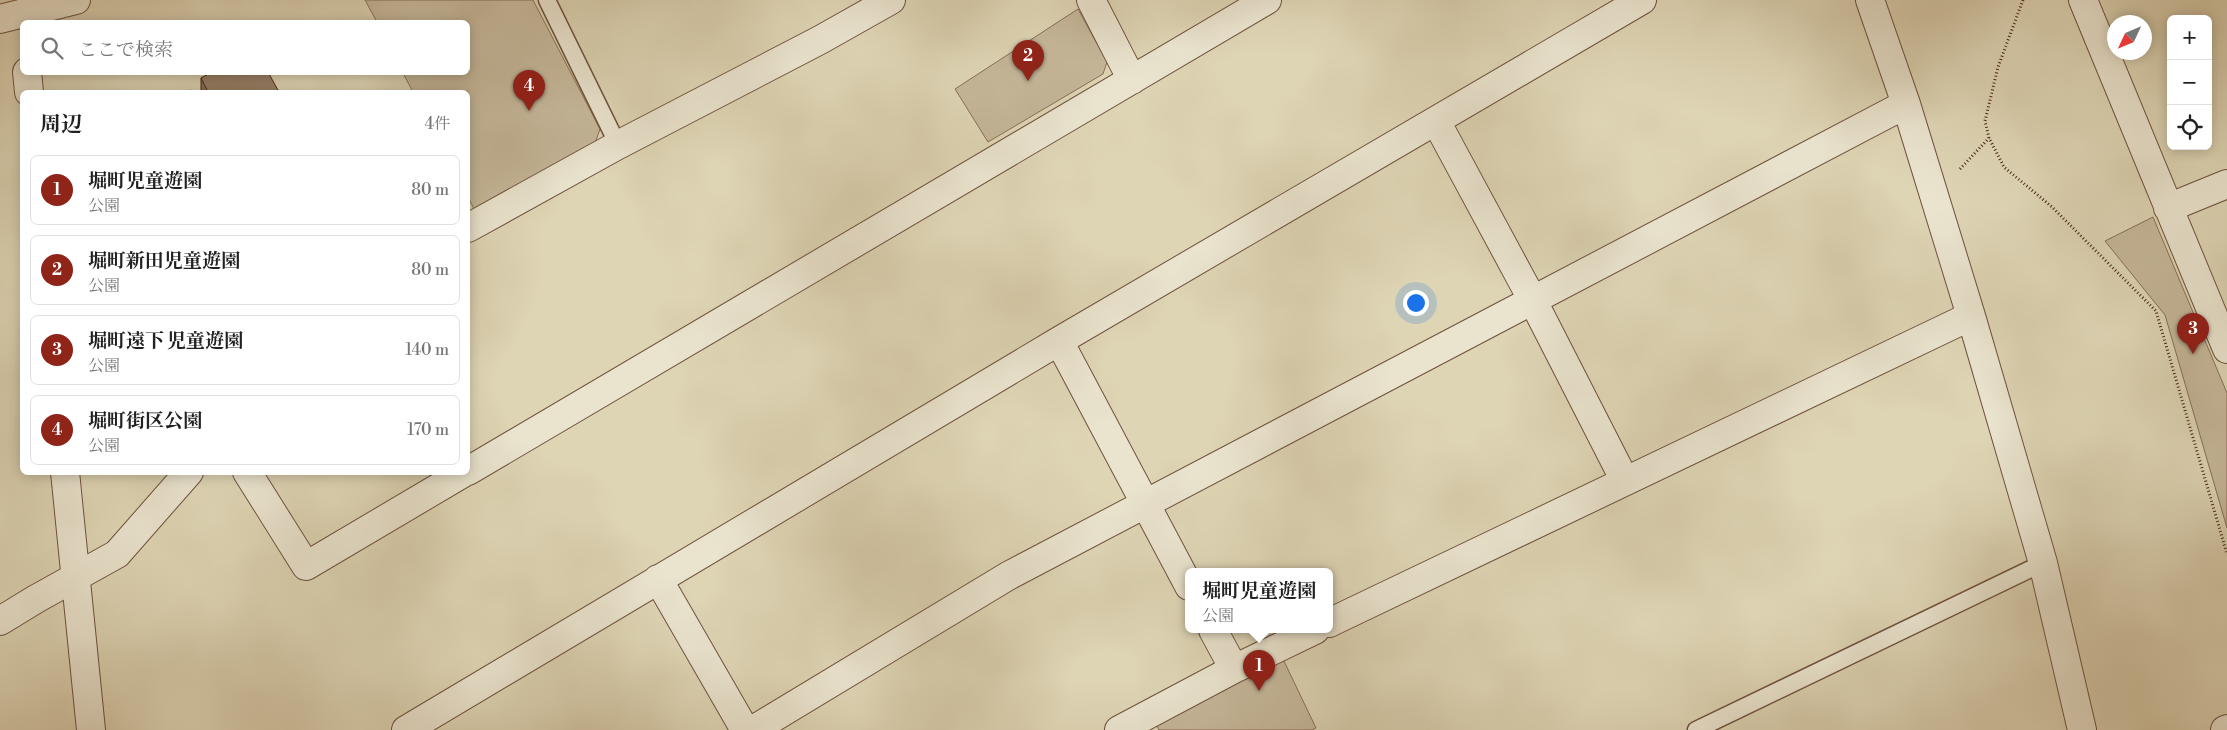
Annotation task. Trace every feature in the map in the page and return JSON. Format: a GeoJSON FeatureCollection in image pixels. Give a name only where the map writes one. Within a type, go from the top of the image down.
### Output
{"type":"FeatureCollection","features":[{"type":"Feature","properties":{"kind":"street"},"geometry":{"type":"LineString","coordinates":[[15,21],[76,0]]}},
{"type":"Feature","properties":{"kind":"street"},"geometry":{"type":"LineString","coordinates":[[470,227],[618,145],[820,40],[891,0]]}},
{"type":"Feature","properties":{"kind":"street"},"geometry":{"type":"LineString","coordinates":[[1091,0],[1132,80]]}},
{"type":"Feature","properties":{"kind":"street"},"geometry":{"type":"LineString","coordinates":[[470,470],[1267,0]]}},
{"type":"Feature","properties":{"kind":"street"},"geometry":{"type":"LineString","coordinates":[[406,730],[1059,341],[1642,0]]}},
{"type":"Feature","properties":{"kind":"street"},"geometry":{"type":"LineString","coordinates":[[1870,0],[1906,104],[1971,316],[2043,563],[2082,730]]}},
{"type":"Feature","properties":{"kind":"street"},"geometry":{"type":"LineString","coordinates":[[2083,0],[2227,349]]}},
{"type":"Feature","properties":{"kind":"street"},"geometry":{"type":"LineString","coordinates":[[27,75],[28,90]]}},
{"type":"Feature","properties":{"kind":"street"},"geometry":{"type":"LineString","coordinates":[[753,730],[1008,576],[1906,104]]}},
{"type":"Feature","properties":{"kind":"street"},"geometry":{"type":"LineString","coordinates":[[1436,121],[1532,299],[1625,481]]}},
{"type":"Feature","properties":{"kind":"street"},"geometry":{"type":"LineString","coordinates":[[2168,208],[2227,184]]}},
{"type":"Feature","properties":{"kind":"street"},"geometry":{"type":"LineString","coordinates":[[1333,621],[1971,316]]}},
{"type":"Feature","properties":{"kind":"street"},"geometry":{"type":"LineString","coordinates":[[1059,341],[1185,578]]}},
{"type":"Feature","properties":{"kind":"street"},"geometry":{"type":"LineString","coordinates":[[65,475],[91,730]]}},
{"type":"Feature","properties":{"kind":"street"},"geometry":{"type":"LineString","coordinates":[[0,621],[117,554],[186,475]]}},
{"type":"Feature","properties":{"kind":"street"},"geometry":{"type":"LineString","coordinates":[[249,475],[306,566],[461,475]]}},
{"type":"Feature","properties":{"kind":"street"},"geometry":{"type":"LineString","coordinates":[[658,579],[745,730]]}},
{"type":"Feature","properties":{"kind":"street"},"geometry":{"type":"LineString","coordinates":[[1215,633],[1234,669]]}},
{"type":"Feature","properties":{"kind":"street"},"geometry":{"type":"LineString","coordinates":[[1119,730],[1234,669],[1309,633]]}},
{"type":"Feature","properties":{"kind":"lane"},"geometry":{"type":"LineString","coordinates":[[547,0],[618,145]]}},
{"type":"Feature","properties":{"kind":"lane"},"geometry":{"type":"LineString","coordinates":[[1696,730],[2043,563]]}},
{"type":"Feature","properties":{"kind":"path"},"geometry":{"type":"LineString","coordinates":[[2023,0],[1998,66],[1985,121],[1989,138],[2004,167],[2052,208],[2156,312],[2227,554]]}},
{"type":"Feature","properties":{"kind":"shaded area"},"geometry":{"type":"Polygon","coordinates":[[[365,0],[533,0],[600,129],[593,149],[477,215],[470,201],[470,90],[412,90],[404,75],[470,75],[470,20],[376,20],[365,0]]]}},
{"type":"Feature","properties":{"kind":"shaded area"},"geometry":{"type":"Polygon","coordinates":[[[1078,9],[1107,62],[1103,74],[988,142],[955,89],[1078,9]]]}},
{"type":"Feature","properties":{"kind":"shaded area"},"geometry":{"type":"Polygon","coordinates":[[[2153,217],[2227,393],[2227,528],[2165,315],[2105,241],[2153,217]]]}},
{"type":"Feature","properties":{"kind":"shaded area"},"geometry":{"type":"Polygon","coordinates":[[[1283,659],[1316,728],[1312,730],[1159,730],[1156,724],[1283,659]]]}},
{"type":"Feature","properties":{"kind":"building"},"geometry":{"type":"Polygon","coordinates":[[[206,75],[270,75],[278,90],[207,90],[201,78],[206,75]]]}},
{"type":"Feature","properties":{"kind":"place","name":"堀町新田児童遊園"},"geometry":{"type":"Point","coordinates":[1028,81]}},
{"type":"Feature","properties":{"kind":"place","name":"堀町街区公園"},"geometry":{"type":"Point","coordinates":[529,111]}},
{"type":"Feature","properties":{"kind":"place","name":"堀町遠下 児童遊園"},"geometry":{"type":"Point","coordinates":[2193,354]}},
{"type":"Feature","properties":{"kind":"place","name":"堀町児童遊園"},"geometry":{"type":"Point","coordinates":[1259,691]}}]}
